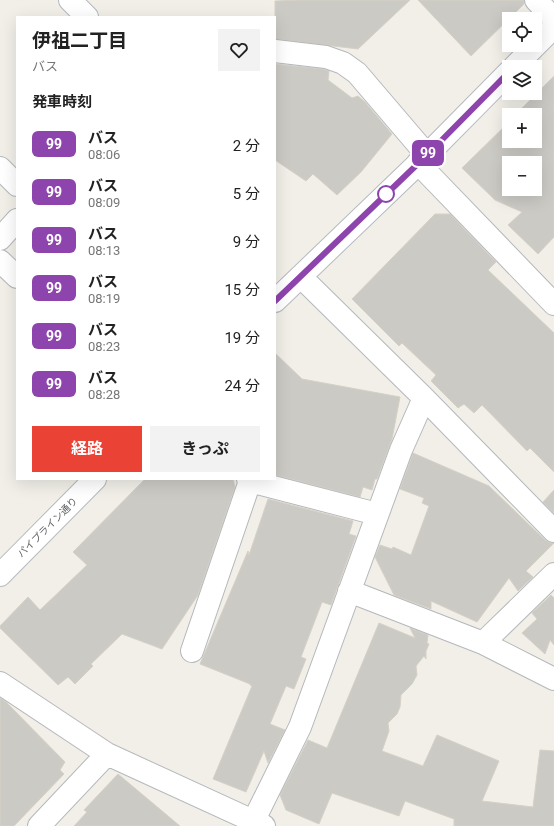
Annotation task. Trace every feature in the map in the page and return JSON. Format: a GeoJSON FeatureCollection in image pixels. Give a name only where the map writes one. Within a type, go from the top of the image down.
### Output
{"type":"FeatureCollection","features":[{"type":"Feature","properties":{"kind":"street"},"geometry":{"type":"LineString","coordinates":[[70,0],[87,16]]}},
{"type":"Feature","properties":{"kind":"street"},"geometry":{"type":"LineString","coordinates":[[536,0],[554,19]]}},
{"type":"Feature","properties":{"kind":"street"},"geometry":{"type":"LineString","coordinates":[[521,60],[554,27]]}},
{"type":"Feature","properties":{"kind":"street"},"geometry":{"type":"LineString","coordinates":[[276,51],[326,57],[343,63],[357,73],[422,159],[554,304]]}},
{"type":"Feature","properties":{"kind":"street"},"geometry":{"type":"LineString","coordinates":[[276,300],[422,159],[502,79]]}},
{"type":"Feature","properties":{"kind":"street"},"geometry":{"type":"LineString","coordinates":[[0,168],[16,184]]}},
{"type":"Feature","properties":{"kind":"street"},"geometry":{"type":"LineString","coordinates":[[0,239],[16,221]]}},
{"type":"Feature","properties":{"kind":"street"},"geometry":{"type":"LineString","coordinates":[[0,261],[16,276]]}},
{"type":"Feature","properties":{"kind":"street"},"geometry":{"type":"LineString","coordinates":[[301,277],[424,398],[554,531]]}},
{"type":"Feature","properties":{"kind":"street"},"geometry":{"type":"LineString","coordinates":[[0,683],[107,754],[256,825],[300,727],[401,450],[424,398]]}},
{"type":"Feature","properties":{"kind":"street","name":"パイプライン通り"},"geometry":{"type":"LineString","coordinates":[[0,575],[94,480]]}},
{"type":"Feature","properties":{"kind":"street"},"geometry":{"type":"LineString","coordinates":[[192,651],[249,480],[377,514]]}},
{"type":"Feature","properties":{"kind":"street"},"geometry":{"type":"LineString","coordinates":[[483,643],[554,574]]}},
{"type":"Feature","properties":{"kind":"street"},"geometry":{"type":"LineString","coordinates":[[349,591],[483,643],[554,680]]}},
{"type":"Feature","properties":{"kind":"street"},"geometry":{"type":"LineString","coordinates":[[39,826],[107,754]]}},
{"type":"Feature","properties":{"kind":"building"},"geometry":{"type":"Polygon","coordinates":[[[410,0],[358,49],[276,39],[275,1],[410,0]]]}},
{"type":"Feature","properties":{"kind":"building"},"geometry":{"type":"Polygon","coordinates":[[[418,0],[524,0],[524,4],[516,12],[502,12],[502,26],[471,56],[418,0]]]}},
{"type":"Feature","properties":{"kind":"building"},"geometry":{"type":"Polygon","coordinates":[[[276,64],[323,69],[329,71],[328,80],[352,98],[358,96],[365,102],[392,134],[361,172],[337,195],[313,174],[306,181],[276,161],[276,64]]]}},
{"type":"Feature","properties":{"kind":"building"},"geometry":{"type":"Polygon","coordinates":[[[554,76],[554,237],[538,254],[508,225],[522,212],[495,200],[462,168],[502,129],[502,148],[542,148],[542,108],[522,108],[530,100],[542,100],[542,88],[554,76]]]}},
{"type":"Feature","properties":{"kind":"building"},"geometry":{"type":"Polygon","coordinates":[[[435,214],[450,214],[496,262],[488,270],[554,333],[554,472],[530,448],[527,451],[482,405],[474,413],[464,404],[458,408],[431,381],[436,375],[402,343],[399,346],[352,299],[435,214]]]}},
{"type":"Feature","properties":{"kind":"building"},"geometry":{"type":"Polygon","coordinates":[[[276,354],[302,379],[400,397],[392,439],[377,479],[375,479],[372,490],[363,487],[360,497],[276,475],[276,354]]]}},
{"type":"Feature","properties":{"kind":"building"},"geometry":{"type":"Polygon","coordinates":[[[413,453],[489,486],[545,540],[550,543],[554,543],[526,571],[533,577],[518,591],[509,578],[477,622],[431,601],[431,609],[394,595],[375,557],[380,545],[392,549],[393,547],[411,555],[429,506],[422,503],[424,498],[400,489],[413,453]]]}},
{"type":"Feature","properties":{"kind":"building"},"geometry":{"type":"Polygon","coordinates":[[[144,480],[233,480],[235,487],[198,595],[162,649],[122,634],[91,664],[93,666],[75,684],[68,677],[58,685],[0,628],[0,626],[28,597],[40,610],[87,565],[73,552],[144,480]]]}},
{"type":"Feature","properties":{"kind":"building"},"geometry":{"type":"Polygon","coordinates":[[[554,490],[554,513],[543,502],[554,490]]]}},
{"type":"Feature","properties":{"kind":"building"},"geometry":{"type":"Polygon","coordinates":[[[268,499],[353,521],[349,534],[356,536],[331,605],[322,602],[301,657],[306,659],[294,689],[286,686],[270,724],[285,730],[268,763],[264,751],[246,792],[213,779],[252,686],[200,664],[248,551],[249,555],[268,499]]]}},
{"type":"Feature","properties":{"kind":"building"},"geometry":{"type":"Polygon","coordinates":[[[551,595],[554,598],[554,645],[550,640],[545,654],[522,633],[537,619],[532,613],[551,595]]]}},
{"type":"Feature","properties":{"kind":"building"},"geometry":{"type":"Polygon","coordinates":[[[379,623],[415,638],[410,628],[428,635],[427,643],[429,644],[426,651],[426,659],[424,656],[416,666],[417,675],[412,684],[401,695],[400,707],[397,714],[388,723],[389,731],[382,751],[423,766],[437,735],[499,761],[482,801],[533,807],[540,750],[554,751],[554,826],[454,826],[454,819],[405,801],[399,816],[332,793],[319,824],[286,810],[280,795],[308,740],[327,748],[379,623]]]}},
{"type":"Feature","properties":{"kind":"building"},"geometry":{"type":"Polygon","coordinates":[[[0,698],[6,702],[65,762],[60,770],[64,774],[14,826],[0,826],[0,698]]]}},
{"type":"Feature","properties":{"kind":"building"},"geometry":{"type":"Polygon","coordinates":[[[118,774],[180,826],[74,826],[87,812],[84,810],[118,774]]]}},
{"type":"Feature","properties":{"kind":"bus line","name":"99"},"geometry":{"type":"LineString","coordinates":[[276,300],[427,155],[502,79]]}}]}
